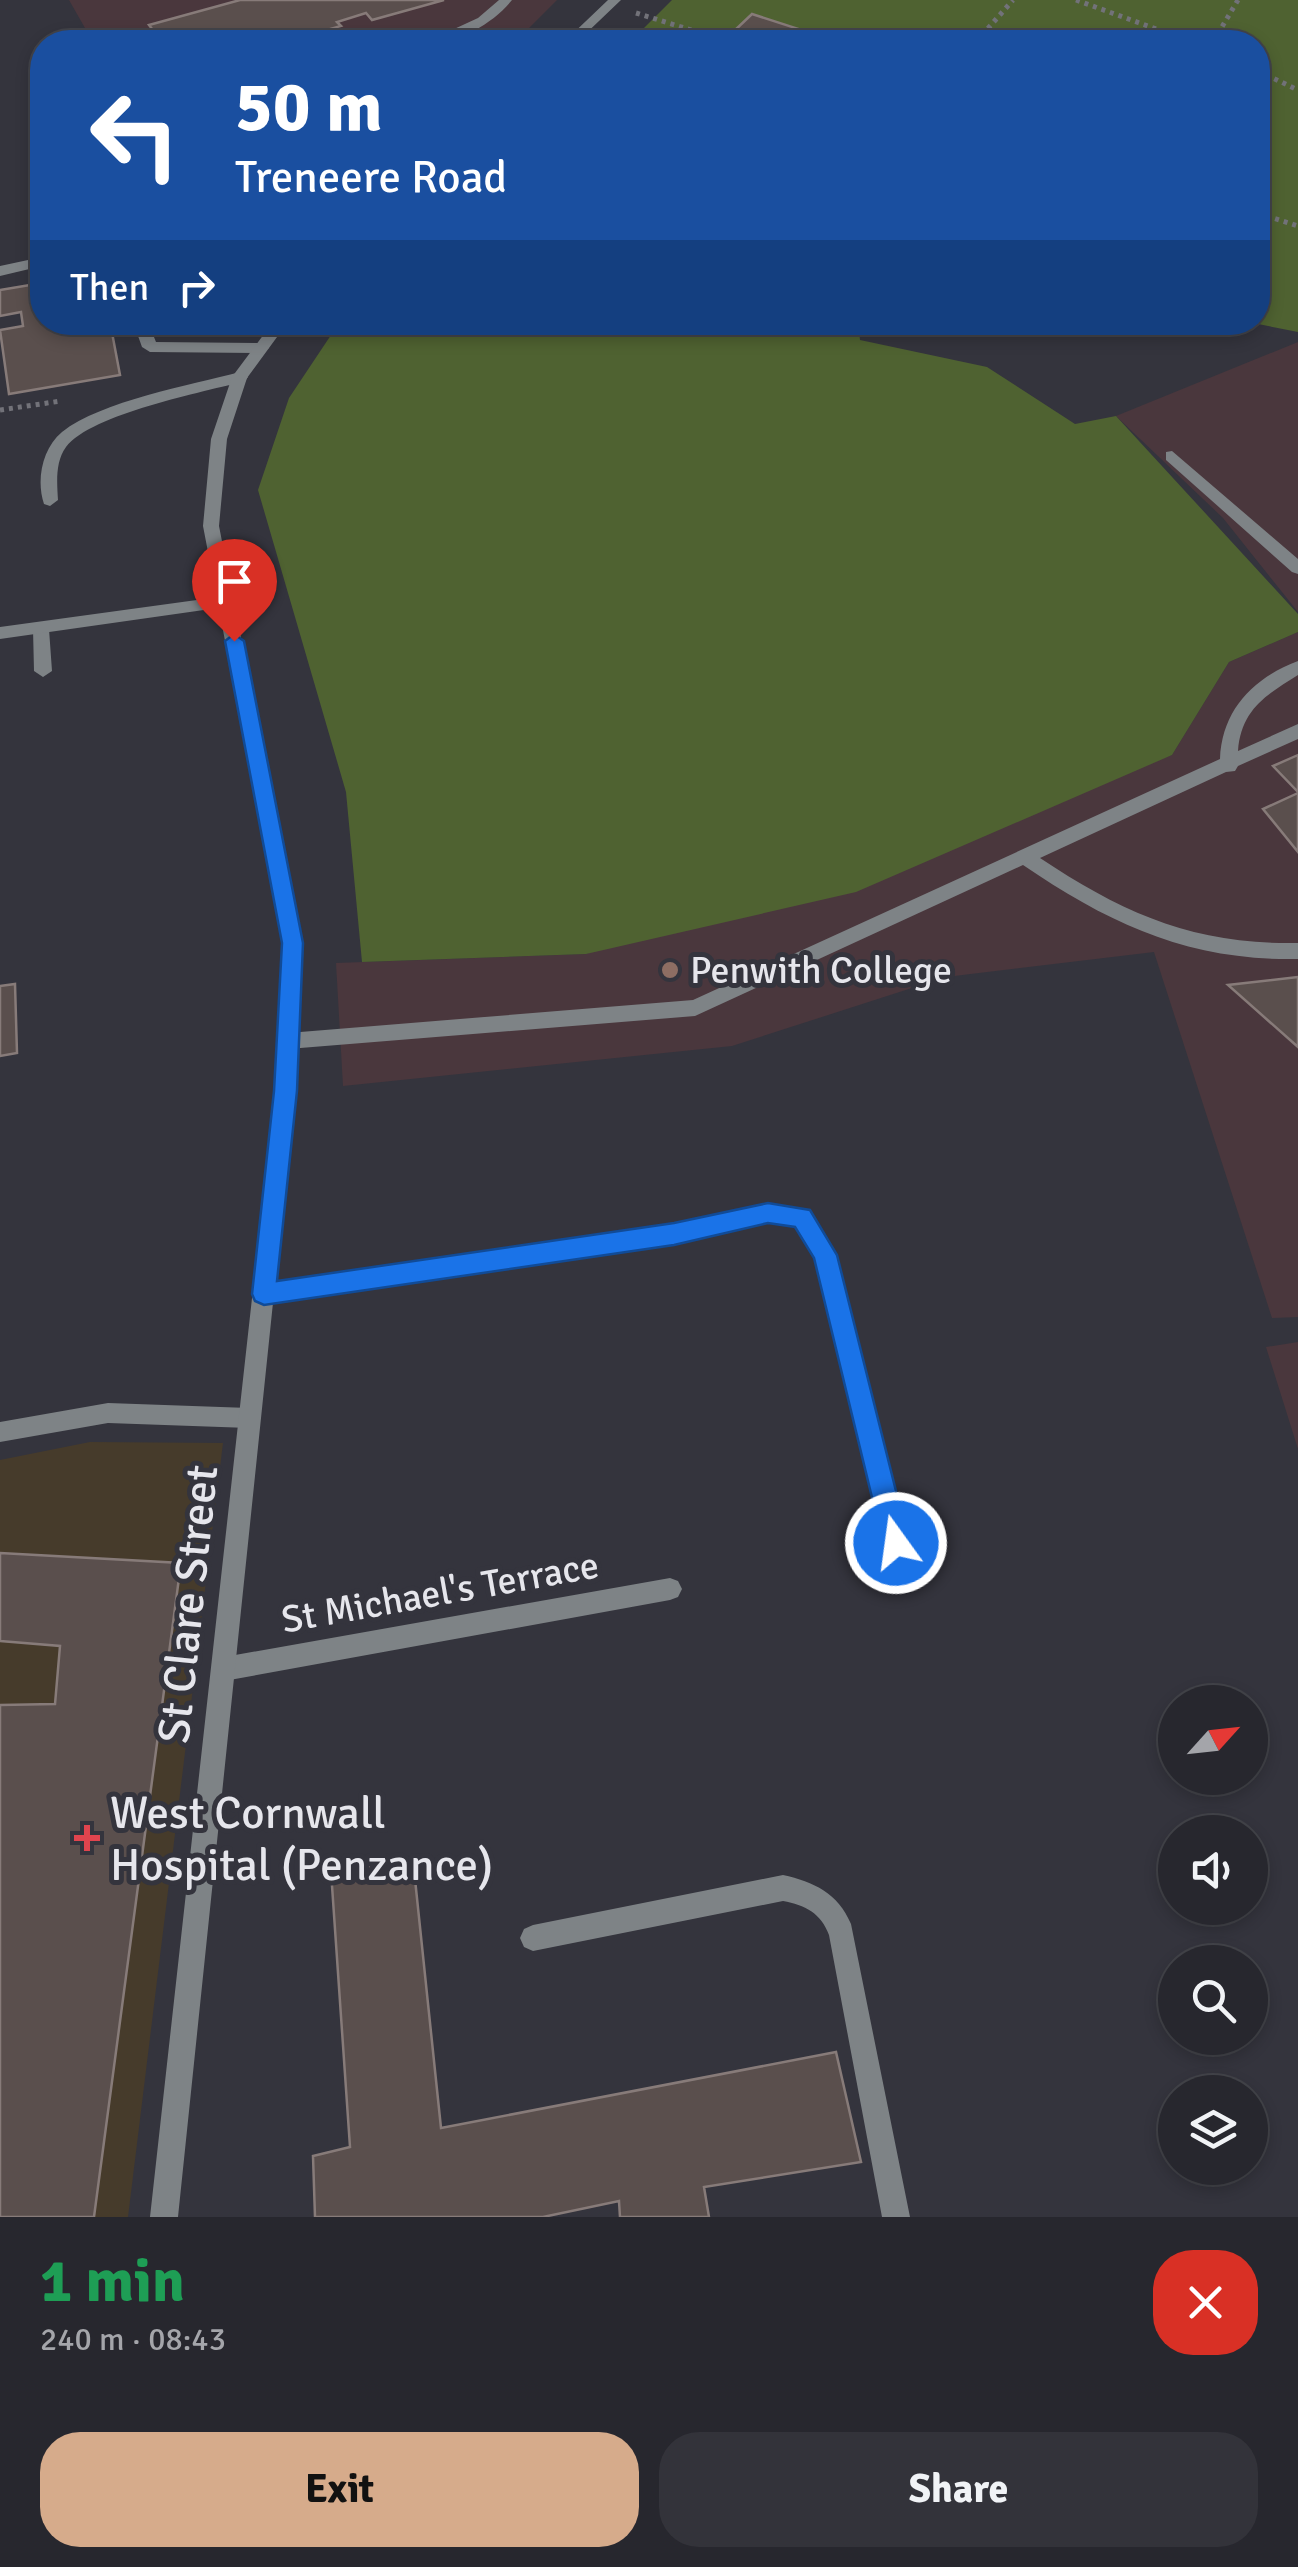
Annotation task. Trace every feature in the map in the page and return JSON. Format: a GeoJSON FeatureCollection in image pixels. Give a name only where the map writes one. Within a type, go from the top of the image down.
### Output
{"type":"FeatureCollection","features":[{"type":"Feature","properties":{"kind":"street"},"geometry":{"type":"LineString","coordinates":[[463,30],[500,8],[506,0]]}},
{"type":"Feature","properties":{"kind":"street"},"geometry":{"type":"LineString","coordinates":[[583,30],[613,2]]}},
{"type":"Feature","properties":{"kind":"street"},"geometry":{"type":"LineString","coordinates":[[0,271],[30,265]]}},
{"type":"Feature","properties":{"kind":"street"},"geometry":{"type":"LineString","coordinates":[[145,335],[150,347],[261,348]]}},
{"type":"Feature","properties":{"kind":"street","name":"St Clare Street"},"geometry":{"type":"LineString","coordinates":[[164,2217],[288,1041],[292,943],[211,526],[219,438],[240,376],[271,335]]}},
{"type":"Feature","properties":{"kind":"street"},"geometry":{"type":"LineString","coordinates":[[50,500],[49,468],[60,442],[104,416],[240,376]]}},
{"type":"Feature","properties":{"kind":"street"},"geometry":{"type":"LineString","coordinates":[[1172,456],[1298,568]]}},
{"type":"Feature","properties":{"kind":"street"},"geometry":{"type":"LineString","coordinates":[[0,633],[226,602]]}},
{"type":"Feature","properties":{"kind":"street"},"geometry":{"type":"LineString","coordinates":[[41,629],[43,670]]}},
{"type":"Feature","properties":{"kind":"street"},"geometry":{"type":"LineString","coordinates":[[1229,766],[1228,734],[1247,700],[1298,667]]}},
{"type":"Feature","properties":{"kind":"street"},"geometry":{"type":"LineString","coordinates":[[288,1041],[695,1008],[1229,766],[1298,731]]}},
{"type":"Feature","properties":{"kind":"street"},"geometry":{"type":"LineString","coordinates":[[1026,858],[1103,909],[1160,934],[1212,945],[1298,951]]}},
{"type":"Feature","properties":{"kind":"street"},"geometry":{"type":"LineString","coordinates":[[264,1294],[674,1234],[768,1213],[802,1218],[825,1255],[896,1543]]}},
{"type":"Feature","properties":{"kind":"street"},"geometry":{"type":"LineString","coordinates":[[0,1432],[108,1414],[249,1418]]}},
{"type":"Feature","properties":{"kind":"street","name":"St Michael's Terrace"},"geometry":{"type":"LineString","coordinates":[[224,1669],[670,1589]]}},
{"type":"Feature","properties":{"kind":"street"},"geometry":{"type":"LineString","coordinates":[[534,1938],[783,1888],[816,1896],[830,1908],[842,1934],[896,2217]]}},
{"type":"Feature","properties":{"kind":"path"},"geometry":{"type":"LineString","coordinates":[[987,30],[1013,0]]}},
{"type":"Feature","properties":{"kind":"path"},"geometry":{"type":"LineString","coordinates":[[1076,0],[1159,30]]}},
{"type":"Feature","properties":{"kind":"path"},"geometry":{"type":"LineString","coordinates":[[1220,30],[1238,0]]}},
{"type":"Feature","properties":{"kind":"path"},"geometry":{"type":"LineString","coordinates":[[613,2],[695,30]]}},
{"type":"Feature","properties":{"kind":"path"},"geometry":{"type":"LineString","coordinates":[[1270,77],[1298,90]]}},
{"type":"Feature","properties":{"kind":"path"},"geometry":{"type":"LineString","coordinates":[[1270,217],[1298,226]]}},
{"type":"Feature","properties":{"kind":"shaded area"},"geometry":{"type":"Polygon","coordinates":[[[69,0],[557,0],[527,30],[86,30],[69,0]]]}},
{"type":"Feature","properties":{"kind":"shaded area"},"geometry":{"type":"Polygon","coordinates":[[[1298,342],[1298,612],[1223,518],[1116,416],[1298,342]]]}},
{"type":"Feature","properties":{"kind":"shaded area","name":"Penwith College"},"geometry":{"type":"Polygon","coordinates":[[[1298,632],[1298,1317],[1272,1318],[1154,952],[946,977],[732,1046],[343,1086],[336,963],[586,954],[1172,755],[1229,662],[1298,632]]]}},
{"type":"Feature","properties":{"kind":"shaded area"},"geometry":{"type":"Polygon","coordinates":[[[1298,1342],[1298,1449],[1266,1347],[1298,1342]]]}},
{"type":"Feature","properties":{"kind":"shaded area","name":"West Cornwall Hospital (Penzance)"},"geometry":{"type":"Polygon","coordinates":[[[90,1442],[223,1443],[128,2217],[0,2217],[0,1460],[90,1442]]]}},
{"type":"Feature","properties":{"kind":"green space"},"geometry":{"type":"Polygon","coordinates":[[[672,0],[1298,0],[1298,332],[1270,326],[1270,30],[642,30],[672,0]]]}},
{"type":"Feature","properties":{"kind":"green space"},"geometry":{"type":"Polygon","coordinates":[[[331,335],[859,335],[860,340],[987,367],[1075,424],[1116,416],[1298,614],[1298,632],[1229,662],[1172,755],[856,892],[586,954],[362,962],[346,792],[258,490],[289,398],[331,335]]]}},
{"type":"Feature","properties":{"kind":"building"},"geometry":{"type":"Polygon","coordinates":[[[240,0],[444,0],[372,20],[366,13],[337,22],[341,26],[327,30],[153,30],[149,25],[240,0]]]}},
{"type":"Feature","properties":{"kind":"building"},"geometry":{"type":"Polygon","coordinates":[[[752,14],[802,30],[735,30],[752,14]]]}},
{"type":"Feature","properties":{"kind":"building"},"geometry":{"type":"Polygon","coordinates":[[[30,285],[30,335],[112,335],[120,375],[9,394],[0,330],[23,326],[21,312],[0,316],[0,290],[30,285]]]}},
{"type":"Feature","properties":{"kind":"building"},"geometry":{"type":"Polygon","coordinates":[[[1298,755],[1298,792],[1273,766],[1298,755]]]}},
{"type":"Feature","properties":{"kind":"building"},"geometry":{"type":"Polygon","coordinates":[[[1298,793],[1298,852],[1263,809],[1298,793]]]}},
{"type":"Feature","properties":{"kind":"building"},"geometry":{"type":"Polygon","coordinates":[[[1298,977],[1298,1047],[1228,985],[1298,977]]]}},
{"type":"Feature","properties":{"kind":"building"},"geometry":{"type":"Polygon","coordinates":[[[15,984],[17,1053],[0,1056],[0,986],[15,984]]]}},
{"type":"Feature","properties":{"kind":"building","name":"West Cornwall Hospital (Penzance)"},"geometry":{"type":"Polygon","coordinates":[[[0,1553],[181,1563],[94,2217],[0,2217],[0,1705],[55,1704],[60,1646],[0,1641],[0,1553]]]}},
{"type":"Feature","properties":{"kind":"building"},"geometry":{"type":"Polygon","coordinates":[[[413,1860],[441,2128],[836,2052],[861,2162],[704,2187],[709,2217],[620,2217],[619,2201],[543,2217],[315,2217],[313,2156],[350,2147],[331,1871],[413,1860]]]}},
{"type":"Feature","properties":{"kind":"place","name":"Penwith College"},"geometry":{"type":"Point","coordinates":[670,970]}},
{"type":"Feature","properties":{"kind":"place","name":"West Cornwall Hospital (Penzance)"},"geometry":{"type":"Point","coordinates":[87,1838]}},
{"type":"Feature","properties":{"kind":"route"},"geometry":{"type":"LineString","coordinates":[[234,641],[292,943],[286,1091],[264,1294],[674,1234],[768,1213],[802,1218],[825,1255],[896,1543]]}}]}
